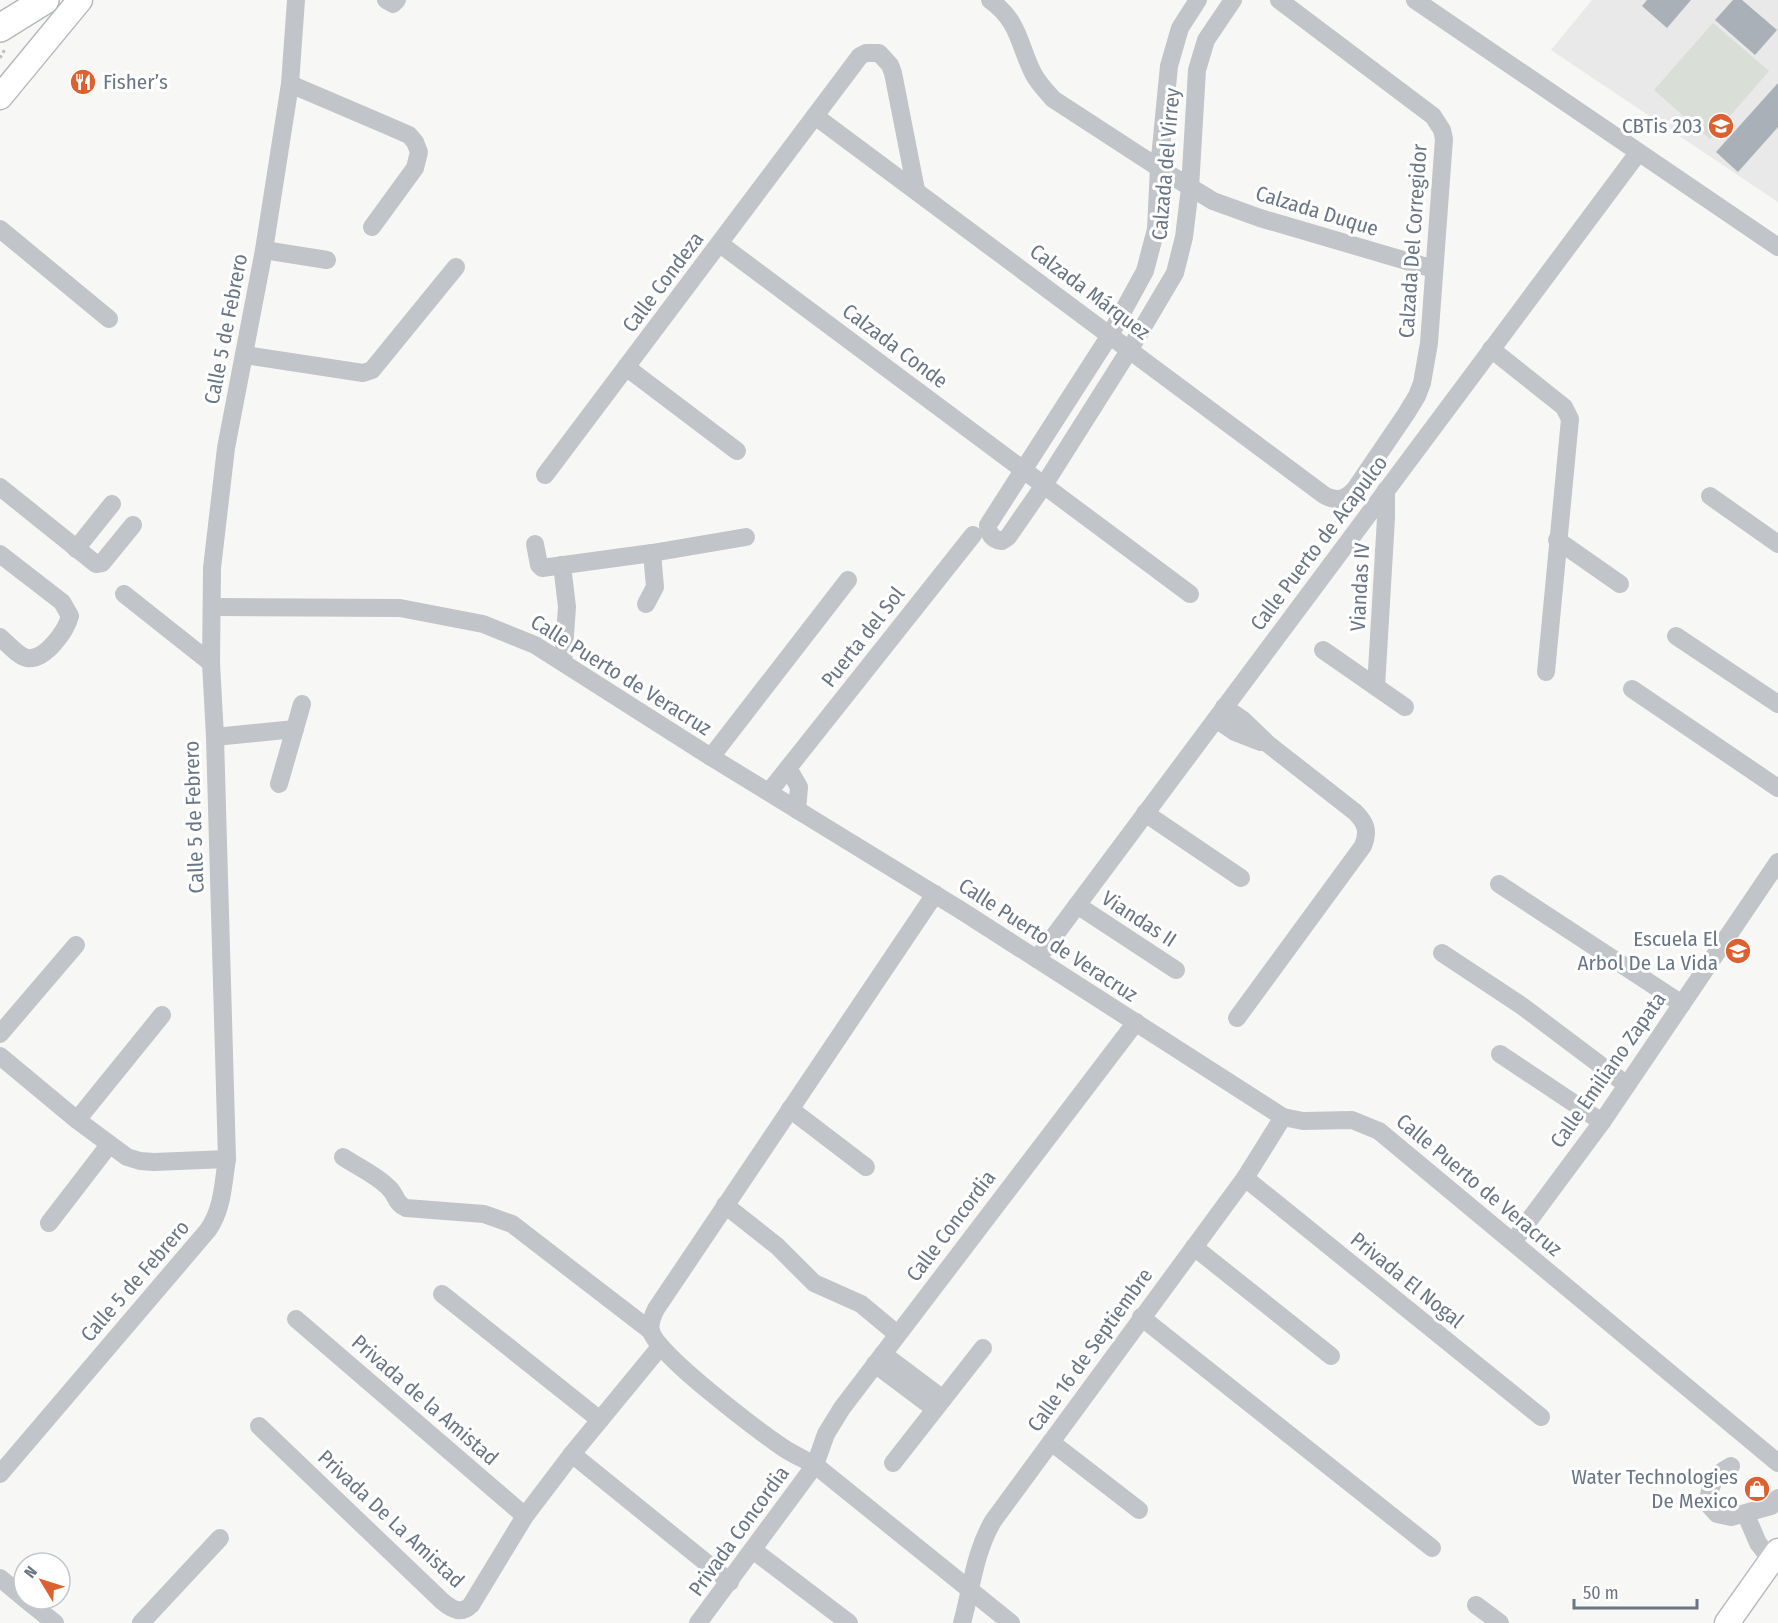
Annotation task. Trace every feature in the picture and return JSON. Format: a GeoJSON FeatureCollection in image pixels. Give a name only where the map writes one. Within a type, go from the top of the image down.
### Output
{"type":"FeatureCollection","features":[{"type":"Feature","properties":{"kind":"highway"},"geometry":{"type":"LineString","coordinates":[[0,28],[45,0]]}},
{"type":"Feature","properties":{"kind":"main road"},"geometry":{"type":"LineString","coordinates":[[0,97],[80,0]]}},
{"type":"Feature","properties":{"kind":"main road"},"geometry":{"type":"LineString","coordinates":[[1727,1623],[1775,1555]]}},
{"type":"Feature","properties":{"kind":"street","name":"Calle 5 de Febrero"},"geometry":{"type":"LineString","coordinates":[[0,1474],[208,1230],[215,1221],[221,1203],[227,1159],[211,663],[212,568],[226,448],[264,250],[290,84],[296,0]]}},
{"type":"Feature","properties":{"kind":"street"},"geometry":{"type":"LineString","coordinates":[[386,0],[393,4],[397,0]]}},
{"type":"Feature","properties":{"kind":"street"},"geometry":{"type":"LineString","coordinates":[[990,0],[1015,25],[1033,72],[1053,99],[1190,188]]}},
{"type":"Feature","properties":{"kind":"street","name":"Calzada del Virrey"},"geometry":{"type":"LineString","coordinates":[[1198,0],[1180,28],[1169,66],[1159,168],[1159,210],[1152,251],[1145,270],[1110,335],[1025,471],[988,525],[992,536],[999,540],[1005,540],[1044,485],[1175,273],[1184,237],[1190,188],[1197,70],[1206,40],[1233,0]]}},
{"type":"Feature","properties":{"kind":"street","name":"Calzada Del Corregidor"},"geometry":{"type":"LineString","coordinates":[[1279,0],[1433,116],[1439,123],[1444,139],[1426,364],[1417,396],[1355,489],[1346,498],[1340,500]]}},
{"type":"Feature","properties":{"kind":"street"},"geometry":{"type":"LineString","coordinates":[[1415,0],[1778,247]]}},
{"type":"Feature","properties":{"kind":"street","name":"Calle Condeza"},"geometry":{"type":"LineString","coordinates":[[545,476],[860,56],[866,53],[879,54],[890,64],[916,190]]}},
{"type":"Feature","properties":{"kind":"street"},"geometry":{"type":"LineString","coordinates":[[290,84],[409,135],[416,142],[420,152],[415,168],[372,227]]}},
{"type":"Feature","properties":{"kind":"street","name":"Calzada Márquez"},"geometry":{"type":"LineString","coordinates":[[815,116],[1324,495],[1340,500]]}},
{"type":"Feature","properties":{"kind":"street","name":"Calle Puerto de Acapulco"},"geometry":{"type":"LineString","coordinates":[[1037,959],[1638,153]]}},
{"type":"Feature","properties":{"kind":"street","name":"Calzada Duque"},"geometry":{"type":"LineString","coordinates":[[1190,188],[1235,210],[1434,269]]}},
{"type":"Feature","properties":{"kind":"street"},"geometry":{"type":"LineString","coordinates":[[0,229],[109,319]]}},
{"type":"Feature","properties":{"kind":"street","name":"Calzada Conde"},"geometry":{"type":"LineString","coordinates":[[720,244],[1190,594]]}},
{"type":"Feature","properties":{"kind":"street"},"geometry":{"type":"LineString","coordinates":[[264,250],[327,260]]}},
{"type":"Feature","properties":{"kind":"street"},"geometry":{"type":"LineString","coordinates":[[245,355],[363,373],[372,370],[456,267]]}},
{"type":"Feature","properties":{"kind":"street"},"geometry":{"type":"LineString","coordinates":[[1491,349],[1564,407],[1570,419],[1546,672]]}},
{"type":"Feature","properties":{"kind":"street"},"geometry":{"type":"LineString","coordinates":[[627,367],[737,451]]}},
{"type":"Feature","properties":{"kind":"street"},"geometry":{"type":"LineString","coordinates":[[0,487],[94,563],[102,564],[133,525]]}},
{"type":"Feature","properties":{"kind":"street","name":"Viandas IV"},"geometry":{"type":"LineString","coordinates":[[1376,687],[1386,490]]}},
{"type":"Feature","properties":{"kind":"street"},"geometry":{"type":"LineString","coordinates":[[1710,496],[1778,544]]}},
{"type":"Feature","properties":{"kind":"street"},"geometry":{"type":"LineString","coordinates":[[76,549],[112,504]]}},
{"type":"Feature","properties":{"kind":"street","name":"Puerta del Sol"},"geometry":{"type":"LineString","coordinates":[[769,792],[973,535]]}},
{"type":"Feature","properties":{"kind":"street"},"geometry":{"type":"LineString","coordinates":[[535,544],[539,565],[542,568],[652,554],[746,537]]}},
{"type":"Feature","properties":{"kind":"street"},"geometry":{"type":"LineString","coordinates":[[1557,540],[1620,584]]}},
{"type":"Feature","properties":{"kind":"street"},"geometry":{"type":"LineString","coordinates":[[0,554],[62,602],[70,616],[67,626],[50,647],[44,654],[35,658],[22,656],[0,637]]}},
{"type":"Feature","properties":{"kind":"street"},"geometry":{"type":"LineString","coordinates":[[646,604],[655,587],[652,554]]}},
{"type":"Feature","properties":{"kind":"street"},"geometry":{"type":"LineString","coordinates":[[562,566],[567,607],[564,662]]}},
{"type":"Feature","properties":{"kind":"street"},"geometry":{"type":"LineString","coordinates":[[711,757],[848,580]]}},
{"type":"Feature","properties":{"kind":"street"},"geometry":{"type":"LineString","coordinates":[[124,594],[211,663]]}},
{"type":"Feature","properties":{"kind":"street","name":"Calle Puerto de Veracruz"},"geometry":{"type":"LineString","coordinates":[[212,607],[400,608],[483,624],[535,645],[711,757],[935,894],[1283,1117],[1303,1121],[1352,1120],[1369,1125],[1387,1137],[1778,1463]]}},
{"type":"Feature","properties":{"kind":"street"},"geometry":{"type":"LineString","coordinates":[[1676,636],[1778,704]]}},
{"type":"Feature","properties":{"kind":"street"},"geometry":{"type":"LineString","coordinates":[[1323,650],[1405,707]]}},
{"type":"Feature","properties":{"kind":"street"},"geometry":{"type":"LineString","coordinates":[[1632,689],[1778,788]]}},
{"type":"Feature","properties":{"kind":"street"},"geometry":{"type":"LineString","coordinates":[[279,784],[303,704]]}},
{"type":"Feature","properties":{"kind":"street"},"geometry":{"type":"LineString","coordinates":[[1220,713],[1243,720],[1268,744],[1354,813],[1365,824],[1367,831],[1363,846],[1237,1018]]}},
{"type":"Feature","properties":{"kind":"street"},"geometry":{"type":"LineString","coordinates":[[215,737],[295,729]]}},
{"type":"Feature","properties":{"kind":"street"},"geometry":{"type":"LineString","coordinates":[[788,768],[799,787],[797,810]]}},
{"type":"Feature","properties":{"kind":"street"},"geometry":{"type":"LineString","coordinates":[[1145,813],[1241,878]]}},
{"type":"Feature","properties":{"kind":"street","name":"Calle Emiliano Zapata"},"geometry":{"type":"LineString","coordinates":[[1513,1242],[1602,1122],[1778,862]]}},
{"type":"Feature","properties":{"kind":"street"},"geometry":{"type":"LineString","coordinates":[[1499,884],[1682,1004]]}},
{"type":"Feature","properties":{"kind":"street","name":"Calle Puerto de Veracruz"},"geometry":{"type":"LineString","coordinates":[[651,1331],[652,1316],[656,1309],[935,894]]}},
{"type":"Feature","properties":{"kind":"street","name":"Viandas II"},"geometry":{"type":"LineString","coordinates":[[1077,905],[1176,970]]}},
{"type":"Feature","properties":{"kind":"street"},"geometry":{"type":"LineString","coordinates":[[0,1034],[76,945]]}},
{"type":"Feature","properties":{"kind":"street"},"geometry":{"type":"LineString","coordinates":[[1442,953],[1522,1006],[1627,1085]]}},
{"type":"Feature","properties":{"kind":"street"},"geometry":{"type":"LineString","coordinates":[[76,1120],[162,1015]]}},
{"type":"Feature","properties":{"kind":"street","name":"Calle Concordia"},"geometry":{"type":"LineString","coordinates":[[815,1465],[834,1421],[897,1334],[1136,1022]]}},
{"type":"Feature","properties":{"kind":"street"},"geometry":{"type":"LineString","coordinates":[[1500,1054],[1602,1122]]}},
{"type":"Feature","properties":{"kind":"street"},"geometry":{"type":"LineString","coordinates":[[0,1056],[76,1120],[127,1157],[140,1161],[227,1159]]}},
{"type":"Feature","properties":{"kind":"street"},"geometry":{"type":"LineString","coordinates":[[789,1109],[866,1167]]}},
{"type":"Feature","properties":{"kind":"street","name":"Calle 16 de Septiembre"},"geometry":{"type":"LineString","coordinates":[[962,1623],[975,1561],[993,1521],[1245,1178],[1283,1117]]}},
{"type":"Feature","properties":{"kind":"street"},"geometry":{"type":"LineString","coordinates":[[49,1222],[109,1145]]}},
{"type":"Feature","properties":{"kind":"street"},"geometry":{"type":"LineString","coordinates":[[343,1158],[377,1178],[390,1189],[398,1204],[406,1208],[484,1214],[512,1224],[651,1331],[660,1347],[751,1424],[784,1448],[815,1465],[1011,1623]]}},
{"type":"Feature","properties":{"kind":"street","name":"Privada El Nogal"},"geometry":{"type":"LineString","coordinates":[[1245,1178],[1541,1417]]}},
{"type":"Feature","properties":{"kind":"street"},"geometry":{"type":"LineString","coordinates":[[725,1205],[777,1246],[814,1283],[861,1304],[897,1334]]}},
{"type":"Feature","properties":{"kind":"street"},"geometry":{"type":"LineString","coordinates":[[1194,1247],[1332,1356]]}},
{"type":"Feature","properties":{"kind":"street"},"geometry":{"type":"LineString","coordinates":[[442,1294],[600,1420]]}},
{"type":"Feature","properties":{"kind":"street"},"geometry":{"type":"LineString","coordinates":[[1141,1317],[1432,1548]]}},
{"type":"Feature","properties":{"kind":"street","name":"Privada de la Amistad"},"geometry":{"type":"LineString","coordinates":[[296,1318],[525,1516]]}},
{"type":"Feature","properties":{"kind":"street","name":"Privada De La Amistad"},"geometry":{"type":"LineString","coordinates":[[259,1426],[442,1601],[454,1610],[460,1611],[471,1605],[525,1516],[572,1454],[660,1347]]}},
{"type":"Feature","properties":{"kind":"street"},"geometry":{"type":"LineString","coordinates":[[893,1463],[983,1348]]}},
{"type":"Feature","properties":{"kind":"street"},"geometry":{"type":"LineString","coordinates":[[879,1359],[939,1404]]}},
{"type":"Feature","properties":{"kind":"street"},"geometry":{"type":"LineString","coordinates":[[1051,1442],[1139,1510]]}},
{"type":"Feature","properties":{"kind":"street"},"geometry":{"type":"LineString","coordinates":[[572,1454],[730,1582]]}},
{"type":"Feature","properties":{"kind":"street","name":"Privada Concordia"},"geometry":{"type":"LineString","coordinates":[[698,1623],[815,1465]]}},
{"type":"Feature","properties":{"kind":"street"},"geometry":{"type":"LineString","coordinates":[[1731,1466],[1719,1472],[1712,1481],[1707,1503],[1717,1514],[1731,1517],[1746,1515],[1776,1505]]}},
{"type":"Feature","properties":{"kind":"street"},"geometry":{"type":"LineString","coordinates":[[1746,1515],[1758,1543],[1775,1555]]}},
{"type":"Feature","properties":{"kind":"street"},"geometry":{"type":"LineString","coordinates":[[141,1623],[220,1538]]}},
{"type":"Feature","properties":{"kind":"street"},"geometry":{"type":"LineString","coordinates":[[753,1550],[849,1623]]}},
{"type":"Feature","properties":{"kind":"street"},"geometry":{"type":"LineString","coordinates":[[0,1578],[12,1588]]}},
{"type":"Feature","properties":{"kind":"street"},"geometry":{"type":"LineString","coordinates":[[1476,1605],[1500,1623]]}},
{"type":"Feature","properties":{"kind":"street"},"geometry":{"type":"LineString","coordinates":[[41,1611],[55,1623]]}},
{"type":"Feature","properties":{"kind":"shaded area","name":"CBTis 203"},"geometry":{"type":"Polygon","coordinates":[[[1592,0],[1778,0],[1778,202],[1551,50],[1592,0]]]}},
{"type":"Feature","properties":{"kind":"shaded area"},"geometry":{"type":"Polygon","coordinates":[[[1713,23],[1769,71],[1710,139],[1654,90],[1713,23]]]}},
{"type":"Feature","properties":{"kind":"building"},"geometry":{"type":"Polygon","coordinates":[[[1647,0],[1691,0],[1667,28],[1642,6],[1647,0]]]}},
{"type":"Feature","properties":{"kind":"building"},"geometry":{"type":"Polygon","coordinates":[[[1733,0],[1742,0],[1777,30],[1755,55],[1715,20],[1733,0]]]}},
{"type":"Feature","properties":{"kind":"building"},"geometry":{"type":"Polygon","coordinates":[[[1778,83],[1778,127],[1738,172],[1716,152],[1778,83]]]}},
{"type":"Feature","properties":{"kind":"place","name":"Fisher’s"},"geometry":{"type":"Point","coordinates":[83,82]}},
{"type":"Feature","properties":{"kind":"place","name":"CBTis 203"},"geometry":{"type":"Point","coordinates":[1721,126]}},
{"type":"Feature","properties":{"kind":"place","name":"Escuela El Arbol De La Vida"},"geometry":{"type":"Point","coordinates":[1738,951]}},
{"type":"Feature","properties":{"kind":"place","name":"Water Technologies De Mexico"},"geometry":{"type":"Point","coordinates":[1757,1489]}}]}
